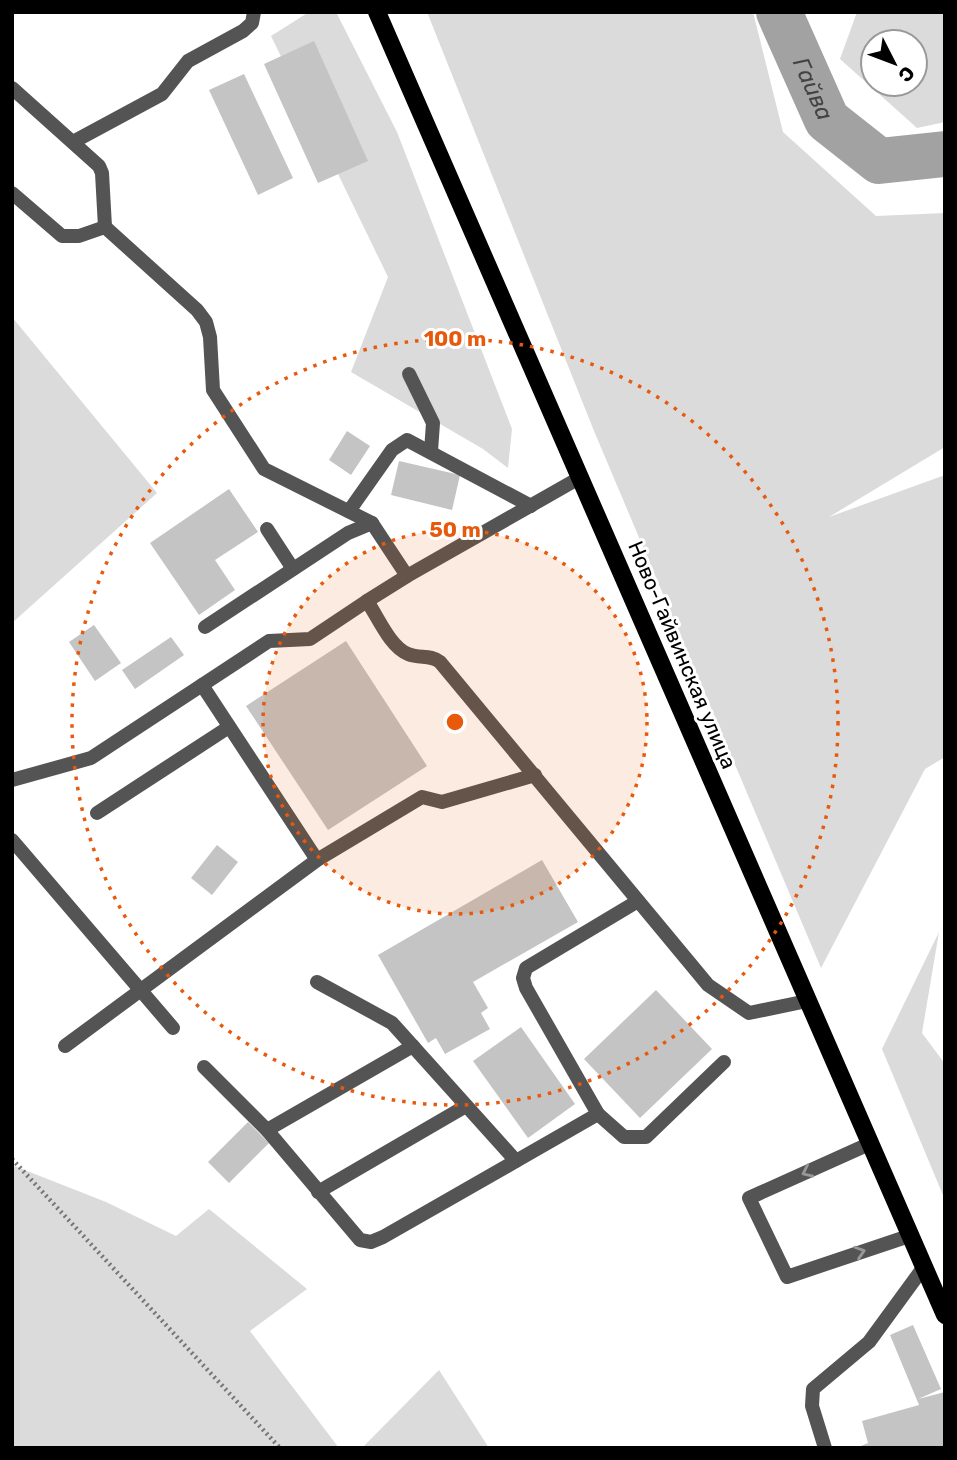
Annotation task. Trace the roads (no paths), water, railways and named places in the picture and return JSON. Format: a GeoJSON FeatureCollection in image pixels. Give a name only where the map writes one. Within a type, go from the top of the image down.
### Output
{"type":"FeatureCollection","features":[{"type":"Feature","properties":{"kind":"main road","name":"Ново-Гайвинская улица"},"geometry":{"type":"LineString","coordinates":[[377,12],[945,1315]]}},
{"type":"Feature","properties":{"kind":"lane"},"geometry":{"type":"LineString","coordinates":[[73,142],[162,94],[188,61],[243,31],[252,23],[254,12]]}},
{"type":"Feature","properties":{"kind":"lane"},"geometry":{"type":"LineString","coordinates":[[12,88],[73,142],[102,173],[105,227],[197,310],[206,322],[213,390],[264,469],[372,523],[407,576]]}},
{"type":"Feature","properties":{"kind":"lane"},"geometry":{"type":"LineString","coordinates":[[12,193],[62,236],[79,236],[105,227]]}},
{"type":"Feature","properties":{"kind":"lane"},"geometry":{"type":"LineString","coordinates":[[409,374],[433,423],[431,451]]}},
{"type":"Feature","properties":{"kind":"lane"},"geometry":{"type":"LineString","coordinates":[[349,511],[400,442],[414,442],[531,506]]}},
{"type":"Feature","properties":{"kind":"lane"},"geometry":{"type":"LineString","coordinates":[[12,780],[91,758],[269,641],[310,639],[407,576],[581,477]]}},
{"type":"Feature","properties":{"kind":"lane"},"geometry":{"type":"LineString","coordinates":[[205,627],[348,533],[372,523]]}},
{"type":"Feature","properties":{"kind":"lane"},"geometry":{"type":"LineString","coordinates":[[267,529],[293,569]]}},
{"type":"Feature","properties":{"kind":"lane"},"geometry":{"type":"LineString","coordinates":[[368,601],[401,650],[409,655],[434,657],[440,662],[708,985],[749,1013],[807,1001]]}},
{"type":"Feature","properties":{"kind":"lane"},"geometry":{"type":"LineString","coordinates":[[202,685],[317,860]]}},
{"type":"Feature","properties":{"kind":"lane"},"geometry":{"type":"LineString","coordinates":[[97,813],[229,727]]}},
{"type":"Feature","properties":{"kind":"lane"},"geometry":{"type":"LineString","coordinates":[[65,1046],[317,860],[422,797],[442,802],[535,775]]}},
{"type":"Feature","properties":{"kind":"lane"},"geometry":{"type":"LineString","coordinates":[[12,840],[173,1028]]}},
{"type":"Feature","properties":{"kind":"lane"},"geometry":{"type":"LineString","coordinates":[[638,901],[536,959],[526,968],[523,978],[598,1114],[624,1137],[646,1137],[724,1062]]}},
{"type":"Feature","properties":{"kind":"lane"},"geometry":{"type":"LineString","coordinates":[[317,982],[392,1023],[516,1161]]}},
{"type":"Feature","properties":{"kind":"lane"},"geometry":{"type":"LineString","coordinates":[[267,1130],[413,1046]]}},
{"type":"Feature","properties":{"kind":"lane"},"geometry":{"type":"LineString","coordinates":[[204,1067],[267,1130],[350,1231],[360,1240],[371,1242],[598,1114]]}},
{"type":"Feature","properties":{"kind":"lane"},"geometry":{"type":"LineString","coordinates":[[318,1192],[466,1106]]}},
{"type":"Feature","properties":{"kind":"lane"},"geometry":{"type":"LineString","coordinates":[[869,1144],[749,1198],[787,1277],[909,1236]]}},
{"type":"Feature","properties":{"kind":"lane"},"geometry":{"type":"LineString","coordinates":[[825,1448],[811,1406],[813,1389],[869,1342],[923,1268]]}},
{"type":"Feature","properties":{"kind":"waterway","name":"Гайва"},"geometry":{"type":"LineString","coordinates":[[779,12],[827,120],[879,161],[945,154]]}}]}
